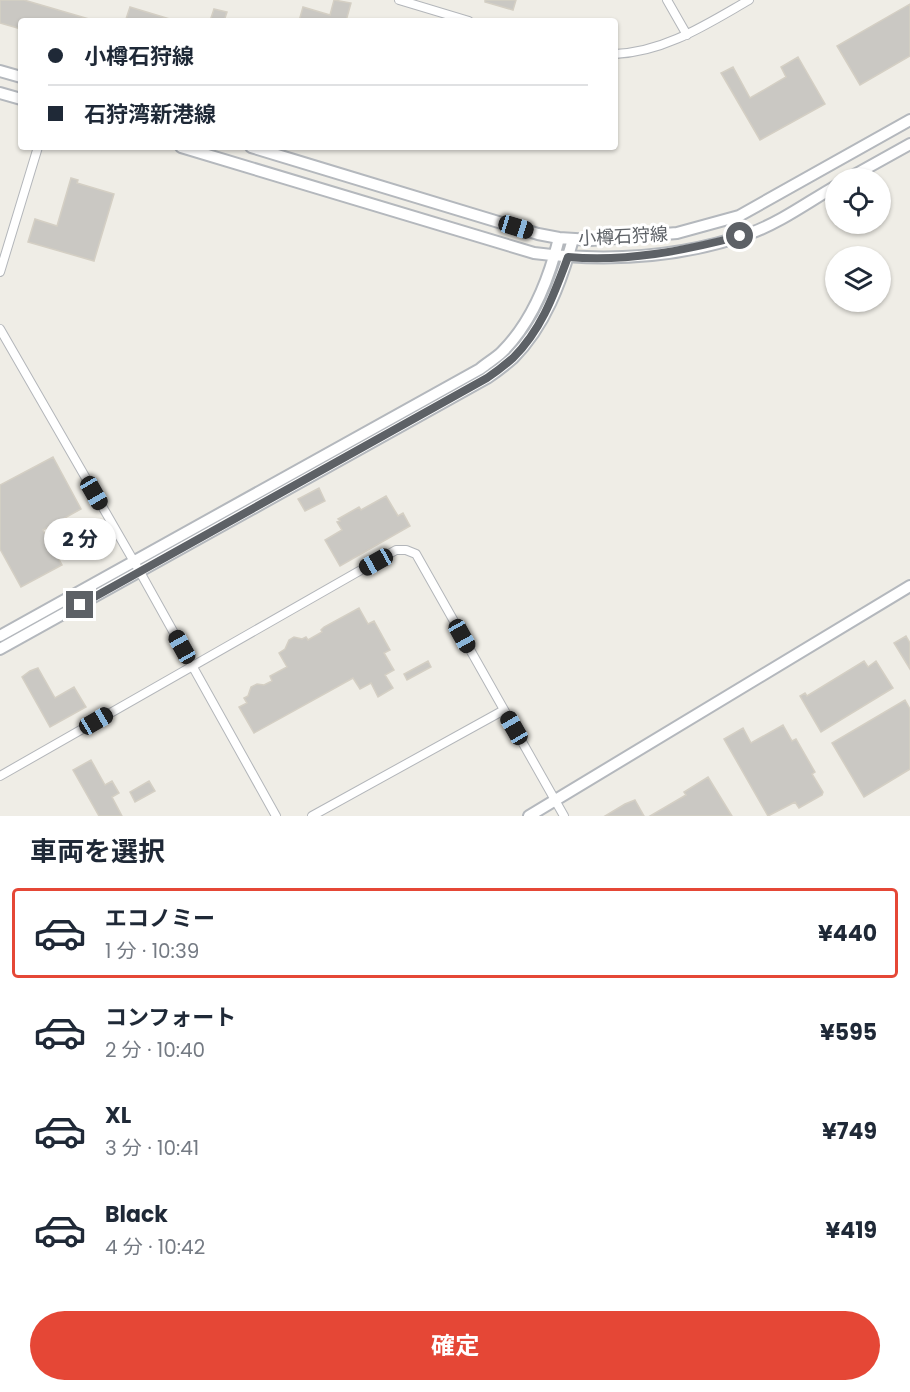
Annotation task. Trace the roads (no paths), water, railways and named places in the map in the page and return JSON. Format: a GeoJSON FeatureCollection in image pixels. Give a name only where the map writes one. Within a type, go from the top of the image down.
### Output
{"type":"FeatureCollection","features":[{"type":"Feature","properties":{"kind":"main road"},"geometry":{"type":"LineString","coordinates":[[0,71],[18,76]]}},
{"type":"Feature","properties":{"kind":"main road"},"geometry":{"type":"LineString","coordinates":[[0,93],[18,98]]}},
{"type":"Feature","properties":{"kind":"main road","name":"小樽石狩線"},"geometry":{"type":"LineString","coordinates":[[261,150],[538,234],[591,240],[677,233],[739,216],[910,120]]}},
{"type":"Feature","properties":{"kind":"main road"},"geometry":{"type":"LineString","coordinates":[[867,168],[910,144]]}},
{"type":"Feature","properties":{"kind":"main road","name":"小樽石狩線"},"geometry":{"type":"LineString","coordinates":[[191,150],[534,253],[590,259],[637,257],[679,251],[752,232],[825,192]]}},
{"type":"Feature","properties":{"kind":"main road"},"geometry":{"type":"LineString","coordinates":[[0,649],[136,567],[480,369],[502,352],[536,306],[559,238]]}},
{"type":"Feature","properties":{"kind":"main road"},"geometry":{"type":"LineString","coordinates":[[0,636],[136,567],[487,378],[512,358],[536,330],[549,309],[573,239]]}},
{"type":"Feature","properties":{"kind":"main road"},"geometry":{"type":"LineString","coordinates":[[529,816],[910,586]]}},
{"type":"Feature","properties":{"kind":"street"},"geometry":{"type":"LineString","coordinates":[[399,0],[459,18]]}},
{"type":"Feature","properties":{"kind":"street"},"geometry":{"type":"LineString","coordinates":[[667,0],[687,35]]}},
{"type":"Feature","properties":{"kind":"street"},"geometry":{"type":"LineString","coordinates":[[618,54],[652,48],[687,35],[749,0]]}},
{"type":"Feature","properties":{"kind":"street"},"geometry":{"type":"LineString","coordinates":[[0,272],[37,150]]}},
{"type":"Feature","properties":{"kind":"street"},"geometry":{"type":"LineString","coordinates":[[0,329],[276,816]]}},
{"type":"Feature","properties":{"kind":"street"},"geometry":{"type":"LineString","coordinates":[[0,776],[192,665],[396,550],[402,549],[416,554],[564,816]]}},
{"type":"Feature","properties":{"kind":"street"},"geometry":{"type":"LineString","coordinates":[[312,816],[504,710]]}}]}
